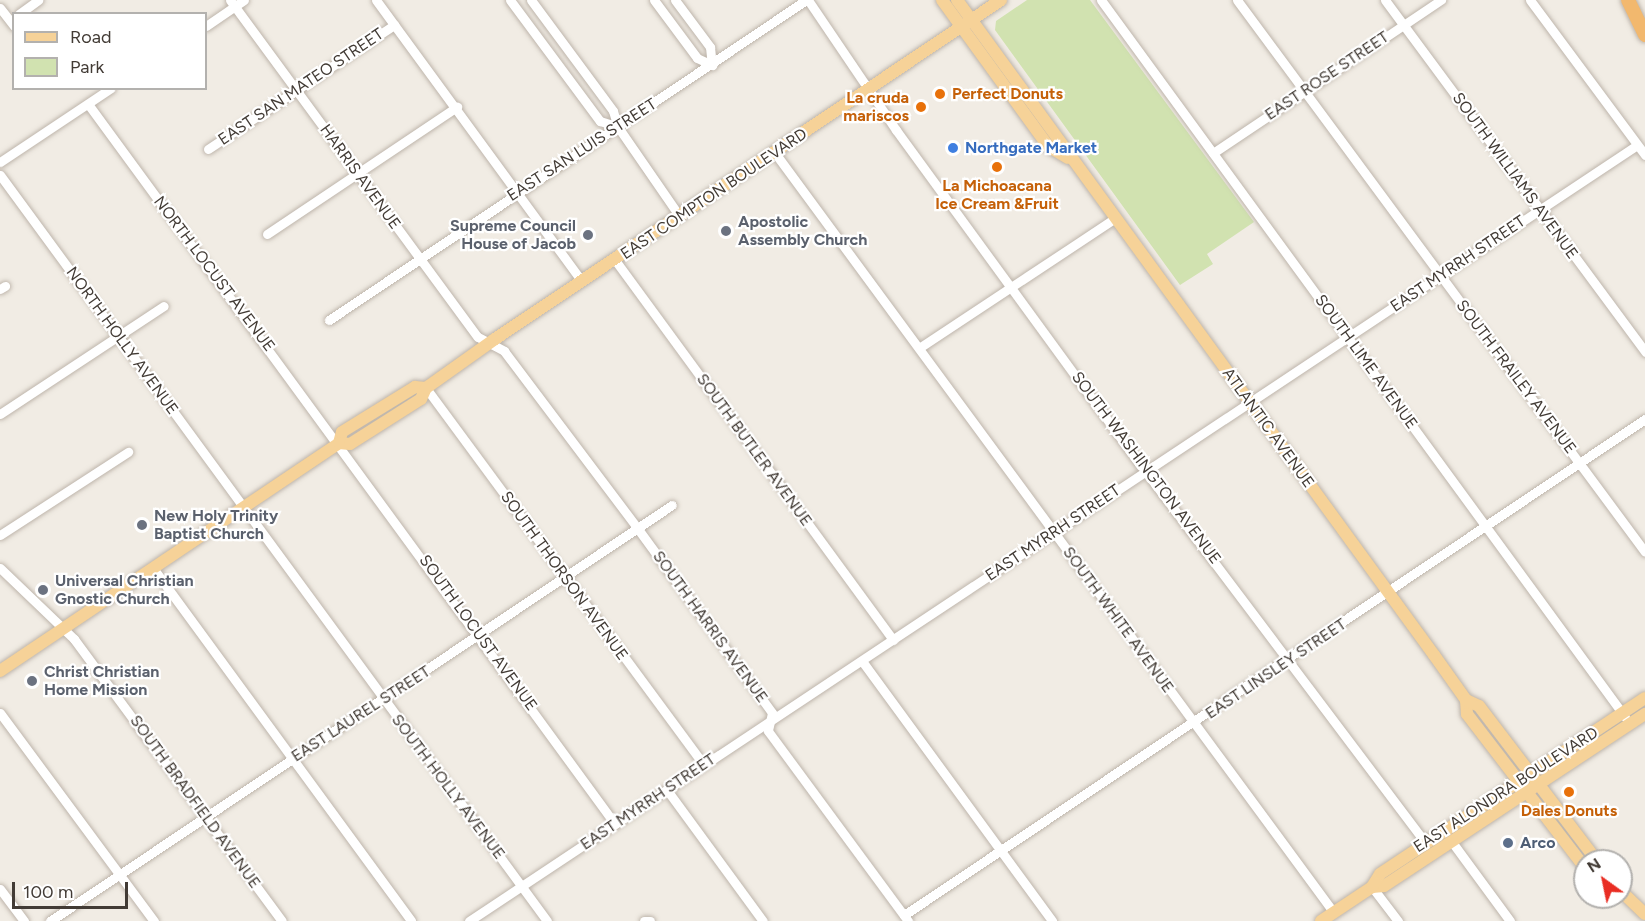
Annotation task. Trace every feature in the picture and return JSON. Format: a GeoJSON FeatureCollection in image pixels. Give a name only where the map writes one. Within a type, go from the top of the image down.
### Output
{"type":"FeatureCollection","features":[{"type":"Feature","properties":{"kind":"highway"},"geometry":{"type":"LineString","coordinates":[[1628,0],[1645,34]]}},
{"type":"Feature","properties":{"kind":"main road","name":"ATLANTIC AVENUE"},"geometry":{"type":"LineString","coordinates":[[942,0],[966,24],[1047,146],[1068,158],[1114,219],[1466,700],[1479,706],[1588,849]]}},
{"type":"Feature","properties":{"kind":"main road","name":"ATLANTIC AVENUE"},"geometry":{"type":"LineString","coordinates":[[957,0],[966,24]]}},
{"type":"Feature","properties":{"kind":"main road","name":"EAST COMPTON BOULEVARD"},"geometry":{"type":"LineString","coordinates":[[0,671],[339,443],[342,432],[415,387],[426,388],[1001,0]]}},
{"type":"Feature","properties":{"kind":"main road","name":"EAST ALONDRA BOULEVARD"},"geometry":{"type":"LineString","coordinates":[[1321,921],[1372,887],[1380,874],[1645,698]]}},
{"type":"Feature","properties":{"kind":"main road","name":"ATLANTIC AVENUE"},"geometry":{"type":"LineString","coordinates":[[1466,700],[1467,714],[1573,853]]}},
{"type":"Feature","properties":{"kind":"main road","name":"EAST ALONDRA BOULEVARD"},"geometry":{"type":"LineString","coordinates":[[1372,887],[1384,886],[1645,714]]}},
{"type":"Feature","properties":{"kind":"main road"},"geometry":{"type":"LineString","coordinates":[[1633,902],[1645,914]]}},
{"type":"Feature","properties":{"kind":"street"},"geometry":{"type":"LineString","coordinates":[[22,12],[38,0]]}},
{"type":"Feature","properties":{"kind":"street"},"geometry":{"type":"LineString","coordinates":[[207,25],[233,3],[244,0]]}},
{"type":"Feature","properties":{"kind":"street"},"geometry":{"type":"LineString","coordinates":[[376,0],[457,107],[582,281]]}},
{"type":"Feature","properties":{"kind":"street"},"geometry":{"type":"LineString","coordinates":[[510,0],[600,121],[618,128]]}},
{"type":"Feature","properties":{"kind":"street"},"geometry":{"type":"LineString","coordinates":[[531,0],[613,111],[618,128],[680,217]]}},
{"type":"Feature","properties":{"kind":"street"},"geometry":{"type":"LineString","coordinates":[[654,0],[697,58],[712,65]]}},
{"type":"Feature","properties":{"kind":"street"},"geometry":{"type":"LineString","coordinates":[[675,0],[710,47],[712,65]]}},
{"type":"Feature","properties":{"kind":"street","name":"EAST SAN LUIS STREET"},"geometry":{"type":"LineString","coordinates":[[329,320],[418,256],[618,128],[807,0]]}},
{"type":"Feature","properties":{"kind":"street","name":"SOUTH WASHINGTON AVENUE"},"geometry":{"type":"LineString","coordinates":[[807,0],[1011,287],[1426,843]]}},
{"type":"Feature","properties":{"kind":"street","name":"SOUTH LIME AVENUE"},"geometry":{"type":"LineString","coordinates":[[1101,0],[1630,724]]}},
{"type":"Feature","properties":{"kind":"street","name":"SOUTH FRAILEY AVENUE"},"geometry":{"type":"LineString","coordinates":[[1237,0],[1645,552]]}},
{"type":"Feature","properties":{"kind":"street","name":"SOUTH WILLIAMS AVENUE"},"geometry":{"type":"LineString","coordinates":[[1385,0],[1645,352]]}},
{"type":"Feature","properties":{"kind":"street","name":"EAST ROSE STREET"},"geometry":{"type":"LineString","coordinates":[[1213,153],[1441,0]]}},
{"type":"Feature","properties":{"kind":"street"},"geometry":{"type":"LineString","coordinates":[[1530,0],[1645,155]]}},
{"type":"Feature","properties":{"kind":"street","name":"HARRIS AVENUE"},"geometry":{"type":"LineString","coordinates":[[233,3],[478,337],[489,344]]}},
{"type":"Feature","properties":{"kind":"street"},"geometry":{"type":"LineString","coordinates":[[0,8],[12,22]]}},
{"type":"Feature","properties":{"kind":"street","name":"EAST SAN MATEO STREET"},"geometry":{"type":"LineString","coordinates":[[208,149],[394,25]]}},
{"type":"Feature","properties":{"kind":"street"},"geometry":{"type":"LineString","coordinates":[[0,162],[108,90]]}},
{"type":"Feature","properties":{"kind":"street","name":"NORTH LOCUST AVENUE"},"geometry":{"type":"LineString","coordinates":[[88,104],[339,443]]}},
{"type":"Feature","properties":{"kind":"street"},"geometry":{"type":"LineString","coordinates":[[267,234],[457,107]]}},
{"type":"Feature","properties":{"kind":"street","name":"EAST MYRRH STREET"},"geometry":{"type":"LineString","coordinates":[[469,921],[1637,144]]}},
{"type":"Feature","properties":{"kind":"street","name":"SOUTH WHITE AVENUE"},"geometry":{"type":"LineString","coordinates":[[775,153],[1334,913]]}},
{"type":"Feature","properties":{"kind":"street","name":"NORTH HOLLY AVENUE"},"geometry":{"type":"LineString","coordinates":[[0,175],[243,508]]}},
{"type":"Feature","properties":{"kind":"street"},"geometry":{"type":"LineString","coordinates":[[919,348],[1114,219]]}},
{"type":"Feature","properties":{"kind":"street","name":"SOUTH BUTLER AVENUE"},"geometry":{"type":"LineString","coordinates":[[615,261],[893,640]]}},
{"type":"Feature","properties":{"kind":"street"},"geometry":{"type":"LineString","coordinates":[[0,414],[164,306]]}},
{"type":"Feature","properties":{"kind":"street","name":"SOUTH HARRIS AVENUE"},"geometry":{"type":"LineString","coordinates":[[489,344],[504,351],[772,713],[768,731],[906,918]]}},
{"type":"Feature","properties":{"kind":"street","name":"SOUTH THORSON AVENUE"},"geometry":{"type":"LineString","coordinates":[[426,388],[703,764]]}},
{"type":"Feature","properties":{"kind":"street","name":"EAST LINSLEY STREET"},"geometry":{"type":"LineString","coordinates":[[906,918],[1000,851],[1389,594],[1645,419]]}},
{"type":"Feature","properties":{"kind":"street","name":"SOUTH LOCUST AVENUE"},"geometry":{"type":"LineString","coordinates":[[339,443],[615,824]]}},
{"type":"Feature","properties":{"kind":"street"},"geometry":{"type":"LineString","coordinates":[[0,535],[128,452]]}},
{"type":"Feature","properties":{"kind":"street","name":"EAST LAUREL STREET"},"geometry":{"type":"LineString","coordinates":[[50,921],[672,506]]}},
{"type":"Feature","properties":{"kind":"street","name":"SOUTH HOLLY AVENUE"},"geometry":{"type":"LineString","coordinates":[[243,508],[382,700],[547,921]]}},
{"type":"Feature","properties":{"kind":"street","name":"SOUTH BRADFIELD AVENUE"},"geometry":{"type":"LineString","coordinates":[[0,568],[63,628],[282,921]]}},
{"type":"Feature","properties":{"kind":"street"},"geometry":{"type":"LineString","coordinates":[[153,568],[291,760],[411,921]]}},
{"type":"Feature","properties":{"kind":"street"},"geometry":{"type":"LineString","coordinates":[[862,661],[1052,921]]}},
{"type":"Feature","properties":{"kind":"street"},"geometry":{"type":"LineString","coordinates":[[0,713],[154,921]]}},
{"type":"Feature","properties":{"kind":"street"},"geometry":{"type":"LineString","coordinates":[[667,790],[763,921]]}},
{"type":"Feature","properties":{"kind":"street"},"geometry":{"type":"LineString","coordinates":[[1452,842],[1510,921]]}},
{"type":"Feature","properties":{"kind":"street"},"geometry":{"type":"LineString","coordinates":[[1372,887],[1398,921]]}},
{"type":"Feature","properties":{"kind":"street"},"geometry":{"type":"LineString","coordinates":[[0,889],[24,921]]}},
{"type":"Feature","properties":{"kind":"street"},"geometry":{"type":"LineString","coordinates":[[644,921],[650,921]]}},
{"type":"Feature","properties":{"kind":"green space"},"geometry":{"type":"Polygon","coordinates":[[[1027,0],[1090,0],[1254,222],[1207,254],[1213,264],[1180,285],[995,30],[996,21],[1027,0]]]}},
{"type":"Feature","properties":{"kind":"place","name":"Perfect Donuts"},"geometry":{"type":"Point","coordinates":[940,94]}},
{"type":"Feature","properties":{"kind":"place","name":"La cruda mariscos"},"geometry":{"type":"Point","coordinates":[921,107]}},
{"type":"Feature","properties":{"kind":"place","name":"Northgate Market"},"geometry":{"type":"Point","coordinates":[953,148]}},
{"type":"Feature","properties":{"kind":"place","name":"La Michoacana Ice Cream &Fruit"},"geometry":{"type":"Point","coordinates":[997,167]}},
{"type":"Feature","properties":{"kind":"place","name":"Apostolic Assembly Church"},"geometry":{"type":"Point","coordinates":[726,231]}},
{"type":"Feature","properties":{"kind":"place","name":"Supreme Council House of Jacob"},"geometry":{"type":"Point","coordinates":[588,235]}},
{"type":"Feature","properties":{"kind":"place","name":"New Holy Trinity Baptist Church"},"geometry":{"type":"Point","coordinates":[142,525]}},
{"type":"Feature","properties":{"kind":"place","name":"Universal Christian Gnostic Church"},"geometry":{"type":"Point","coordinates":[43,590]}},
{"type":"Feature","properties":{"kind":"place","name":"Christ Christian Home Mission"},"geometry":{"type":"Point","coordinates":[32,681]}},
{"type":"Feature","properties":{"kind":"place","name":"Dales Donuts"},"geometry":{"type":"Point","coordinates":[1569,792]}},
{"type":"Feature","properties":{"kind":"place","name":"Arco"},"geometry":{"type":"Point","coordinates":[1508,843]}}]}
